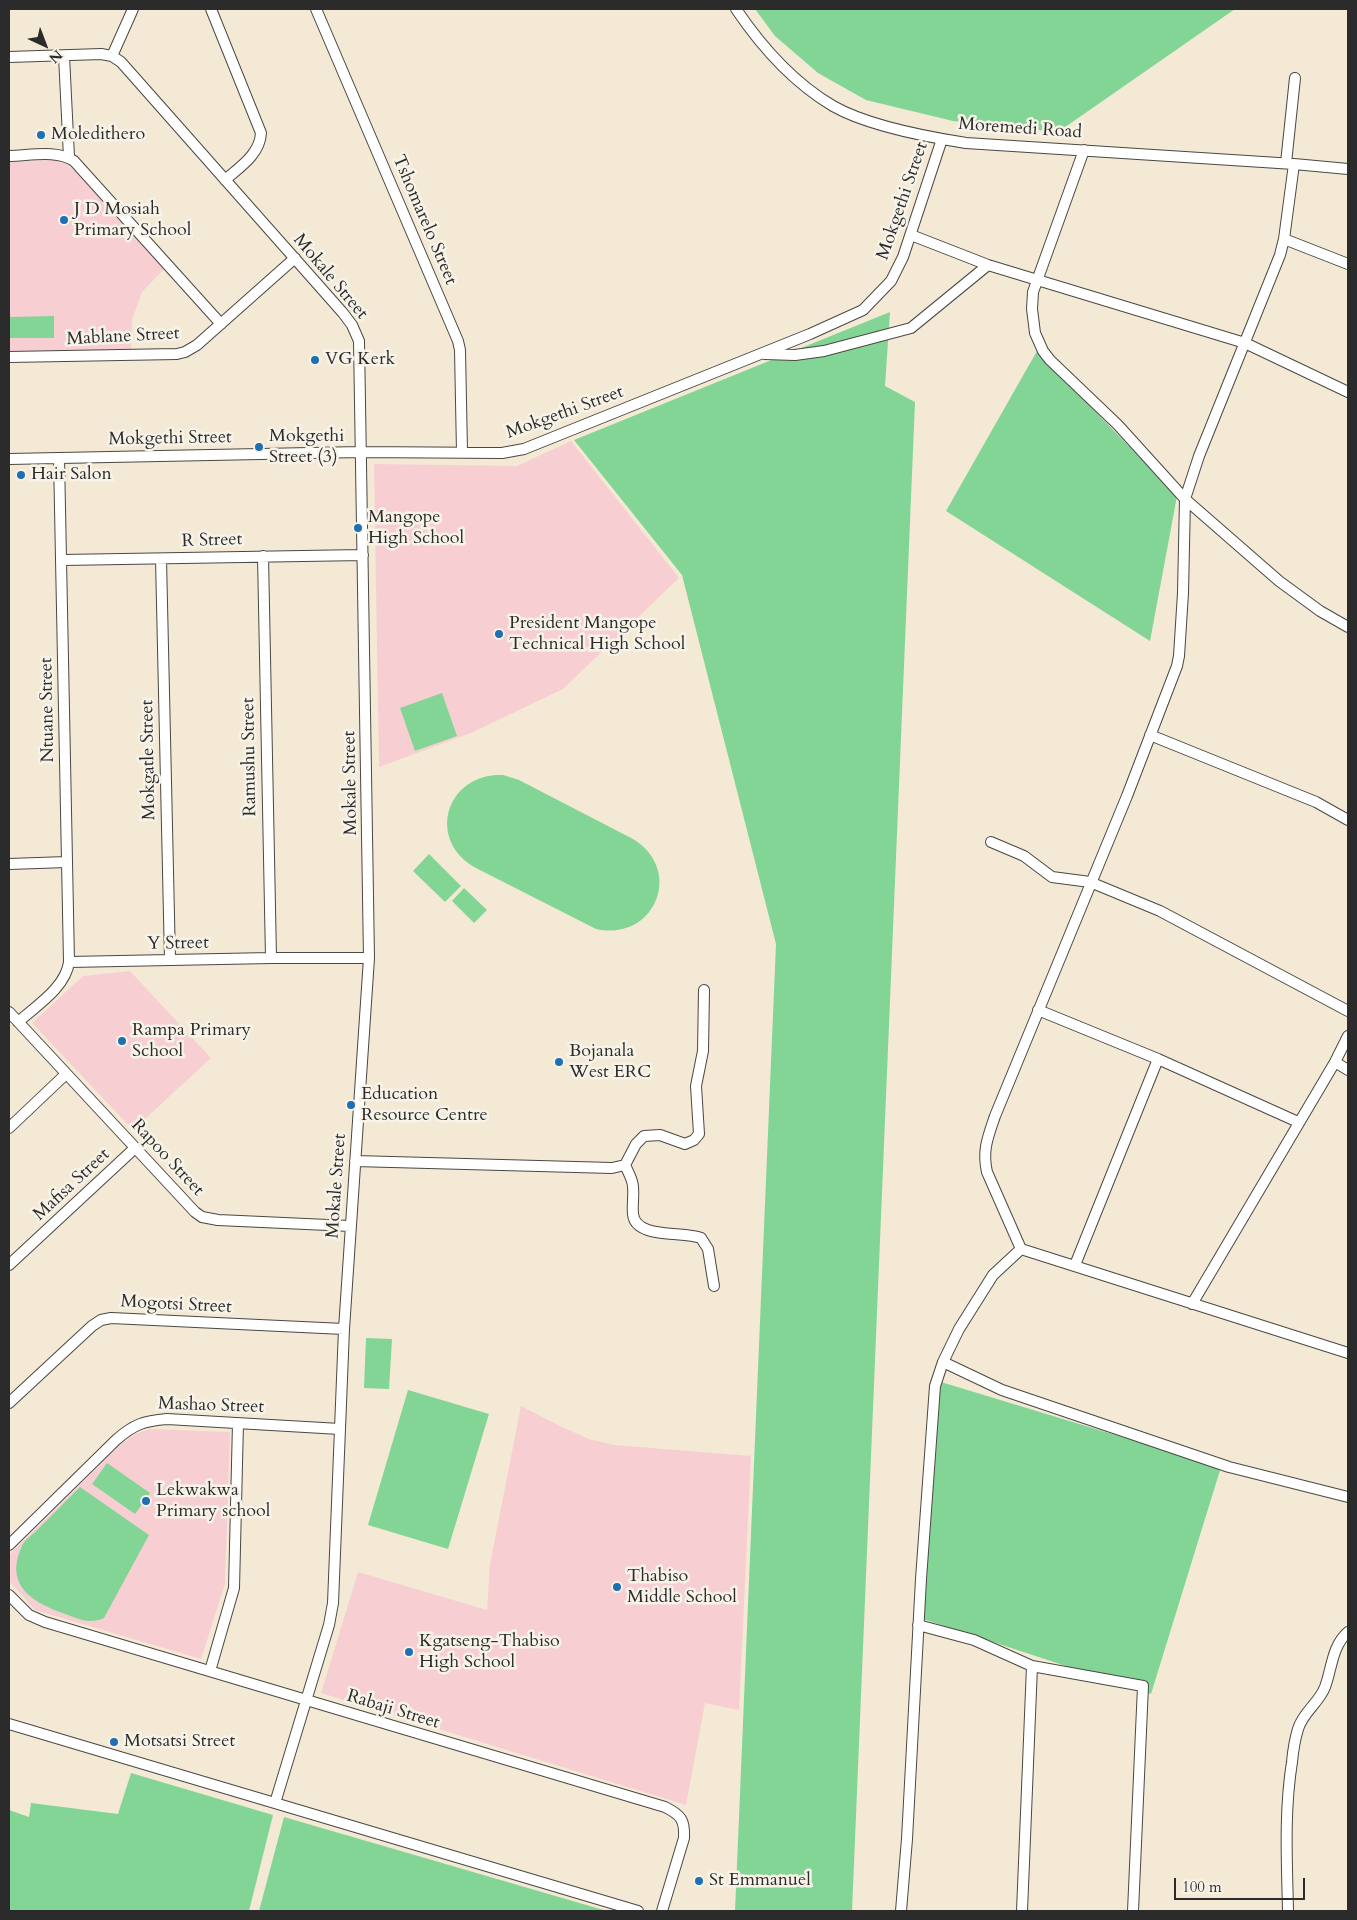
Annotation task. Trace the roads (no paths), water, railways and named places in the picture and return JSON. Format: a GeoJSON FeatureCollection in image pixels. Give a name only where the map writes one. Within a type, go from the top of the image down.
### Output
{"type":"FeatureCollection","features":[{"type":"Feature","properties":{"kind":"street"},"geometry":{"type":"LineString","coordinates":[[9,58],[101,54],[112,56],[133,9]]}},
{"type":"Feature","properties":{"kind":"street"},"geometry":{"type":"LineString","coordinates":[[211,9],[261,132],[259,147],[252,156],[225,180]]}},
{"type":"Feature","properties":{"kind":"street","name":"Tshomarelo Street"},"geometry":{"type":"LineString","coordinates":[[316,9],[458,341],[460,350],[462,452]]}},
{"type":"Feature","properties":{"kind":"street","name":"Moremedi Road"},"geometry":{"type":"LineString","coordinates":[[736,9],[760,41],[801,82],[833,106],[860,119],[966,143],[1290,163],[1348,169]]}},
{"type":"Feature","properties":{"kind":"street"},"geometry":{"type":"LineString","coordinates":[[64,56],[68,158]]}},
{"type":"Feature","properties":{"kind":"street","name":"Mokale Street"},"geometry":{"type":"LineString","coordinates":[[112,56],[128,70],[295,258],[343,313],[357,334],[360,360],[369,958],[344,1329],[333,1603],[329,1625],[306,1701]]}},
{"type":"Feature","properties":{"kind":"street"},"geometry":{"type":"LineString","coordinates":[[1021,1249],[988,1172],[985,1160],[985,1147],[995,1116],[1168,692],[1179,656],[1184,593],[1185,499],[1199,456],[1280,255],[1284,239],[1295,78]]}},
{"type":"Feature","properties":{"kind":"street","name":"Mokgethi Street"},"geometry":{"type":"LineString","coordinates":[[9,459],[361,452],[502,453],[524,449],[760,354],[863,310],[891,280],[911,235],[942,139]]}},
{"type":"Feature","properties":{"kind":"street"},"geometry":{"type":"LineString","coordinates":[[1084,150],[1033,292],[1033,322],[1043,351],[1118,425],[1185,499],[1279,581],[1320,611],[1348,627]]}},
{"type":"Feature","properties":{"kind":"street"},"geometry":{"type":"LineString","coordinates":[[9,156],[51,155],[68,158],[78,165],[221,324]]}},
{"type":"Feature","properties":{"kind":"street"},"geometry":{"type":"LineString","coordinates":[[911,235],[988,265],[1245,343],[1348,392]]}},
{"type":"Feature","properties":{"kind":"street"},"geometry":{"type":"LineString","coordinates":[[1284,239],[1348,264]]}},
{"type":"Feature","properties":{"kind":"street","name":"Mablane Street"},"geometry":{"type":"LineString","coordinates":[[9,358],[177,354],[191,349],[295,258]]}},
{"type":"Feature","properties":{"kind":"street"},"geometry":{"type":"LineString","coordinates":[[760,354],[804,354],[911,328],[988,265]]}},
{"type":"Feature","properties":{"kind":"street","name":"Ntuane Street"},"geometry":{"type":"LineString","coordinates":[[60,458],[69,962]]}},
{"type":"Feature","properties":{"kind":"street","name":"R Street"},"geometry":{"type":"LineString","coordinates":[[62,560],[363,555]]}},
{"type":"Feature","properties":{"kind":"street","name":"Ramushu Street"},"geometry":{"type":"LineString","coordinates":[[263,556],[271,958]]}},
{"type":"Feature","properties":{"kind":"street","name":"Mokgatle Street"},"geometry":{"type":"LineString","coordinates":[[161,559],[170,960]]}},
{"type":"Feature","properties":{"kind":"street"},"geometry":{"type":"LineString","coordinates":[[1150,735],[1316,802],[1348,820]]}},
{"type":"Feature","properties":{"kind":"street"},"geometry":{"type":"LineString","coordinates":[[991,842],[1024,856],[1052,877],[1090,882],[1160,911],[1348,1011]]}},
{"type":"Feature","properties":{"kind":"street"},"geometry":{"type":"LineString","coordinates":[[9,864],[67,862]]}},
{"type":"Feature","properties":{"kind":"street","name":"Y Street"},"geometry":{"type":"LineString","coordinates":[[69,962],[369,958]]}},
{"type":"Feature","properties":{"kind":"street"},"geometry":{"type":"LineString","coordinates":[[18,1022],[62,982],[68,972],[69,962]]}},
{"type":"Feature","properties":{"kind":"street"},"geometry":{"type":"LineString","coordinates":[[704,990],[703,1051],[696,1086],[699,1134],[694,1140],[685,1144],[660,1135],[644,1136],[636,1144],[625,1165],[633,1187],[633,1215],[637,1224],[647,1231],[668,1232],[701,1238],[708,1249],[714,1286]]}},
{"type":"Feature","properties":{"kind":"street"},"geometry":{"type":"LineString","coordinates":[[1038,1010],[1158,1059],[1298,1122]]}},
{"type":"Feature","properties":{"kind":"street","name":"Rapoo Street"},"geometry":{"type":"LineString","coordinates":[[9,1012],[195,1212],[202,1217],[223,1221],[350,1226]]}},
{"type":"Feature","properties":{"kind":"street"},"geometry":{"type":"LineString","coordinates":[[1192,1304],[1348,1036]]}},
{"type":"Feature","properties":{"kind":"street"},"geometry":{"type":"LineString","coordinates":[[1076,1265],[1158,1059]]}},
{"type":"Feature","properties":{"kind":"street"},"geometry":{"type":"LineString","coordinates":[[1334,1062],[1348,1070]]}},
{"type":"Feature","properties":{"kind":"street"},"geometry":{"type":"LineString","coordinates":[[9,1128],[66,1074]]}},
{"type":"Feature","properties":{"kind":"street","name":"Mafisa Street"},"geometry":{"type":"LineString","coordinates":[[9,1266],[135,1148]]}},
{"type":"Feature","properties":{"kind":"street"},"geometry":{"type":"LineString","coordinates":[[355,1161],[612,1168],[625,1165]]}},
{"type":"Feature","properties":{"kind":"street"},"geometry":{"type":"LineString","coordinates":[[1021,1249],[1348,1352]]}},
{"type":"Feature","properties":{"kind":"street"},"geometry":{"type":"LineString","coordinates":[[901,1911],[907,1840],[918,1625],[935,1386],[943,1362],[959,1329],[992,1275],[1021,1249]]}},
{"type":"Feature","properties":{"kind":"street","name":"Mogotsi Street"},"geometry":{"type":"LineString","coordinates":[[9,1403],[92,1326],[106,1319],[344,1329]]}},
{"type":"Feature","properties":{"kind":"street"},"geometry":{"type":"LineString","coordinates":[[943,1362],[1002,1390],[1229,1467],[1348,1497]]}},
{"type":"Feature","properties":{"kind":"street","name":"Mashao Street"},"geometry":{"type":"LineString","coordinates":[[9,1544],[116,1440],[140,1422],[167,1419],[340,1429]]}},
{"type":"Feature","properties":{"kind":"street"},"geometry":{"type":"LineString","coordinates":[[210,1671],[234,1588],[238,1423]]}},
{"type":"Feature","properties":{"kind":"street","name":"Rabaji Street"},"geometry":{"type":"LineString","coordinates":[[9,1595],[29,1615],[45,1622],[665,1807],[673,1811],[683,1821],[684,1838],[662,1911]]}},
{"type":"Feature","properties":{"kind":"street"},"geometry":{"type":"LineString","coordinates":[[918,1625],[974,1640],[1032,1666],[1143,1686],[1134,1911]]}},
{"type":"Feature","properties":{"kind":"street"},"geometry":{"type":"LineString","coordinates":[[1288,1911],[1287,1815],[1298,1727],[1306,1713],[1324,1690],[1335,1650],[1342,1637],[1348,1632]]}},
{"type":"Feature","properties":{"kind":"street"},"geometry":{"type":"LineString","coordinates":[[1022,1911],[1032,1666]]}},
{"type":"Feature","properties":{"kind":"street"},"geometry":{"type":"LineString","coordinates":[[274,1803],[306,1701]]}},
{"type":"Feature","properties":{"kind":"street"},"geometry":{"type":"LineString","coordinates":[[9,1724],[638,1911]]}},
{"type":"Feature","properties":{"kind":"place","name":"Moledithero"},"geometry":{"type":"Point","coordinates":[41,135]}},
{"type":"Feature","properties":{"kind":"place","name":"J D Mosiah Primary School"},"geometry":{"type":"Point","coordinates":[64,220]}},
{"type":"Feature","properties":{"kind":"place","name":"VG Kerk"},"geometry":{"type":"Point","coordinates":[315,360]}},
{"type":"Feature","properties":{"kind":"place","name":"Mokgethi Street (3)"},"geometry":{"type":"Point","coordinates":[259,447]}},
{"type":"Feature","properties":{"kind":"place","name":"Hair Salon"},"geometry":{"type":"Point","coordinates":[21,475]}},
{"type":"Feature","properties":{"kind":"place","name":"Mangope High School"},"geometry":{"type":"Point","coordinates":[358,528]}},
{"type":"Feature","properties":{"kind":"place","name":"President Mangope Technical High School"},"geometry":{"type":"Point","coordinates":[499,634]}},
{"type":"Feature","properties":{"kind":"place","name":"Rampa Primary School"},"geometry":{"type":"Point","coordinates":[122,1041]}},
{"type":"Feature","properties":{"kind":"place","name":"Bojanala West ERC"},"geometry":{"type":"Point","coordinates":[559,1062]}},
{"type":"Feature","properties":{"kind":"place","name":"Education Resource Centre"},"geometry":{"type":"Point","coordinates":[351,1105]}},
{"type":"Feature","properties":{"kind":"place","name":"Lekwakwa Primary school"},"geometry":{"type":"Point","coordinates":[146,1501]}},
{"type":"Feature","properties":{"kind":"place","name":"Thabiso Middle School"},"geometry":{"type":"Point","coordinates":[617,1587]}},
{"type":"Feature","properties":{"kind":"place","name":"Kgatseng-Thabiso High School"},"geometry":{"type":"Point","coordinates":[409,1652]}},
{"type":"Feature","properties":{"kind":"place","name":"Motsatsi Street"},"geometry":{"type":"Point","coordinates":[114,1742]}},
{"type":"Feature","properties":{"kind":"place","name":"St Emmanuel"},"geometry":{"type":"Point","coordinates":[699,1881]}}]}
